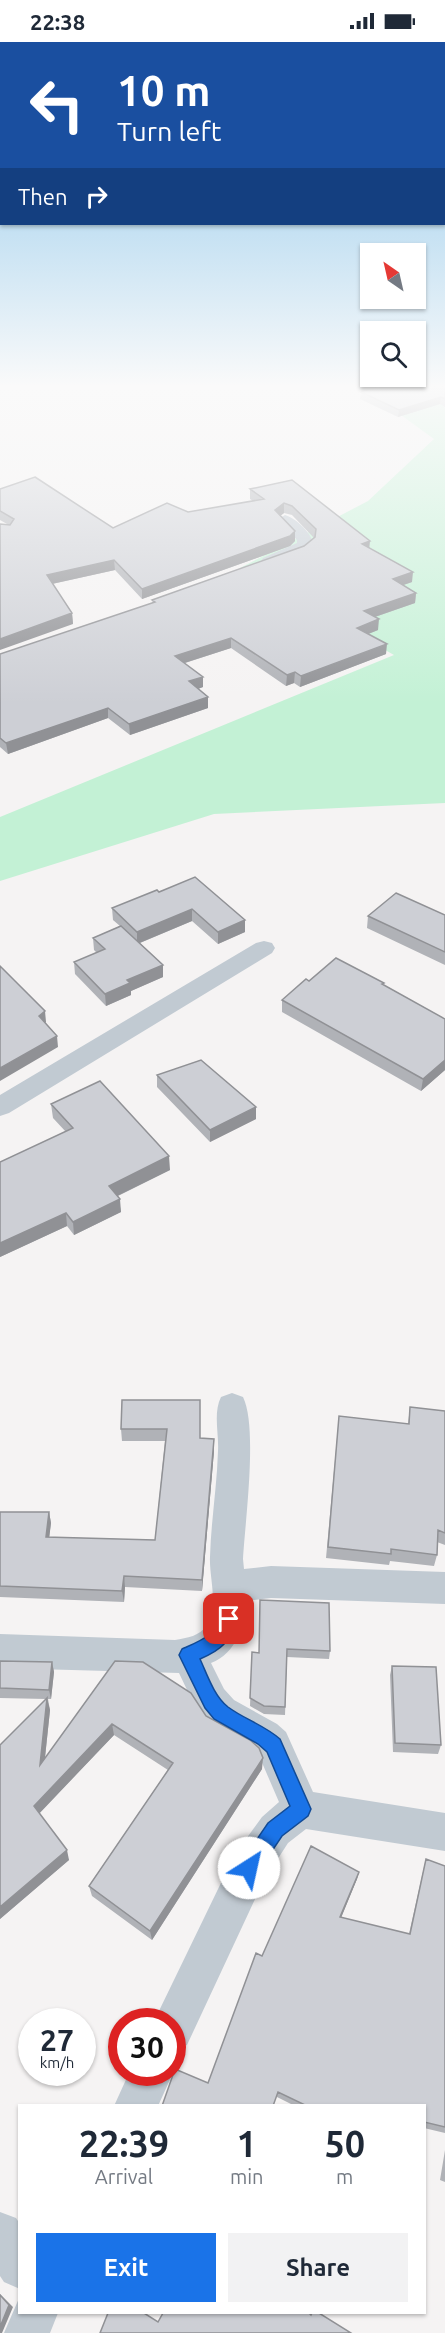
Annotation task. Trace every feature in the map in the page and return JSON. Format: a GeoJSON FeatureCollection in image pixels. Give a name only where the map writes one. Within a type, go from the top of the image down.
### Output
{"type":"FeatureCollection","features":[{"type":"Feature","properties":{"kind":"street"},"geometry":{"type":"LineString","coordinates":[[254,567],[297,551],[305,545],[304,539],[285,520]]}},
{"type":"Feature","properties":{"kind":"street"},"geometry":{"type":"LineString","coordinates":[[0,1107],[264,948]]}},
{"type":"Feature","properties":{"kind":"street"},"geometry":{"type":"LineString","coordinates":[[0,1651],[175,1657],[188,1655],[213,1645],[229,1619],[230,1582],[226,1559],[234,1450],[232,1406]]}},
{"type":"Feature","properties":{"kind":"street"},"geometry":{"type":"LineString","coordinates":[[230,1582],[244,1585],[271,1582],[445,1588]]}},
{"type":"Feature","properties":{"kind":"street"},"geometry":{"type":"LineString","coordinates":[[188,1655],[212,1701],[221,1713],[264,1737],[273,1745],[301,1809]]}},
{"type":"Feature","properties":{"kind":"street"},"geometry":{"type":"LineString","coordinates":[[182,2008],[249,1868],[275,1830],[301,1809],[445,1832]]}},
{"type":"Feature","properties":{"kind":"street"},"geometry":{"type":"LineString","coordinates":[[136,2104],[145,2086]]}},
{"type":"Feature","properties":{"kind":"street"},"geometry":{"type":"LineString","coordinates":[[0,2234],[18,2263]]}},
{"type":"Feature","properties":{"kind":"street"},"geometry":{"type":"LineString","coordinates":[[27,2333],[35,2314]]}},
{"type":"Feature","properties":{"kind":"green space"},"geometry":{"type":"Polygon","coordinates":[[[380,490],[445,490],[445,803],[214,814],[0,881],[0,817],[394,655],[240,568],[368,501],[380,490]]]}},
{"type":"Feature","properties":{"kind":"building"},"geometry":{"type":"Polygon","coordinates":[[[0,490],[55,490],[113,528],[167,503],[188,512],[264,499],[251,490],[305,490],[370,541],[362,544],[413,572],[393,579],[416,593],[364,611],[379,619],[357,628],[387,644],[301,676],[295,672],[287,675],[231,638],[175,656],[203,677],[189,681],[208,697],[129,724],[108,708],[6,743],[0,738],[0,654],[155,602],[152,600],[304,546],[315,537],[316,529],[292,506],[284,503],[275,510],[295,531],[290,536],[142,589],[114,560],[47,575],[72,613],[0,639],[0,524],[10,525],[14,519],[0,511],[0,490]]]}},
{"type":"Feature","properties":{"kind":"building"},"geometry":{"type":"Polygon","coordinates":[[[195,877],[245,920],[218,932],[192,909],[137,932],[112,908],[157,890],[159,892],[195,877]]]}},
{"type":"Feature","properties":{"kind":"building"},"geometry":{"type":"Polygon","coordinates":[[[396,893],[445,915],[445,952],[368,916],[396,893]]]}},
{"type":"Feature","properties":{"kind":"building"},"geometry":{"type":"Polygon","coordinates":[[[121,926],[163,965],[127,980],[130,983],[105,994],[74,962],[105,949],[93,938],[121,926]]]}},
{"type":"Feature","properties":{"kind":"building"},"geometry":{"type":"Polygon","coordinates":[[[336,958],[445,1019],[445,1060],[423,1079],[282,1000],[306,979],[309,981],[336,958]]]}},
{"type":"Feature","properties":{"kind":"building"},"geometry":{"type":"Polygon","coordinates":[[[0,966],[45,1011],[39,1016],[57,1036],[0,1068],[0,966]]]}},
{"type":"Feature","properties":{"kind":"building"},"geometry":{"type":"Polygon","coordinates":[[[201,1060],[256,1107],[210,1130],[157,1075],[201,1060]]]}},
{"type":"Feature","properties":{"kind":"building"},"geometry":{"type":"Polygon","coordinates":[[[100,1081],[169,1156],[109,1186],[120,1199],[73,1222],[66,1213],[0,1243],[0,1162],[73,1128],[51,1104],[100,1081]]]}},
{"type":"Feature","properties":{"kind":"building"},"geometry":{"type":"Polygon","coordinates":[[[122,1400],[200,1400],[200,1438],[214,1439],[202,1580],[124,1576],[122,1591],[0,1586],[0,1512],[49,1512],[46,1537],[155,1540],[167,1429],[121,1429],[122,1400]]]}},
{"type":"Feature","properties":{"kind":"building"},"geometry":{"type":"Polygon","coordinates":[[[410,1407],[445,1411],[445,1533],[438,1530],[437,1555],[391,1549],[391,1554],[328,1547],[339,1416],[409,1424],[410,1407]]]}},
{"type":"Feature","properties":{"kind":"building"},"geometry":{"type":"Polygon","coordinates":[[[260,1600],[329,1603],[330,1651],[287,1649],[285,1707],[264,1706],[250,1698],[252,1652],[259,1653],[260,1600]]]}},
{"type":"Feature","properties":{"kind":"building"},"geometry":{"type":"Polygon","coordinates":[[[0,1661],[52,1662],[49,1690],[0,1688],[0,1661]]]}},
{"type":"Feature","properties":{"kind":"building"},"geometry":{"type":"Polygon","coordinates":[[[115,1661],[143,1662],[191,1693],[206,1716],[250,1740],[259,1748],[263,1758],[150,1931],[89,1886],[173,1763],[112,1724],[34,1806],[67,1850],[0,1907],[0,1745],[47,1698],[40,1765],[115,1661]]]}},
{"type":"Feature","properties":{"kind":"building"},"geometry":{"type":"Polygon","coordinates":[[[392,1666],[436,1667],[441,1745],[395,1743],[392,1666]]]}},
{"type":"Feature","properties":{"kind":"building"},"geometry":{"type":"Polygon","coordinates":[[[311,1846],[359,1872],[340,1917],[410,1934],[426,1859],[445,1866],[445,2127],[426,2122],[426,2104],[303,2104],[278,2092],[274,2104],[163,2104],[169,2086],[186,2086],[186,2074],[208,2083],[256,1953],[262,1956],[311,1846]]]}},
{"type":"Feature","properties":{"kind":"building"},"geometry":{"type":"Polygon","coordinates":[[[0,2295],[9,2305],[0,2327],[0,2295]]]}},
{"type":"Feature","properties":{"kind":"building"},"geometry":{"type":"Polygon","coordinates":[[[108,2314],[146,2314],[158,2322],[162,2314],[321,2314],[351,2333],[100,2333],[108,2314]]]}},
{"type":"Feature","properties":{"kind":"route"},"geometry":{"type":"LineString","coordinates":[[229,1619],[213,1645],[188,1655],[212,1701],[221,1713],[264,1737],[273,1745],[301,1809],[275,1830],[249,1868]]}}]}
